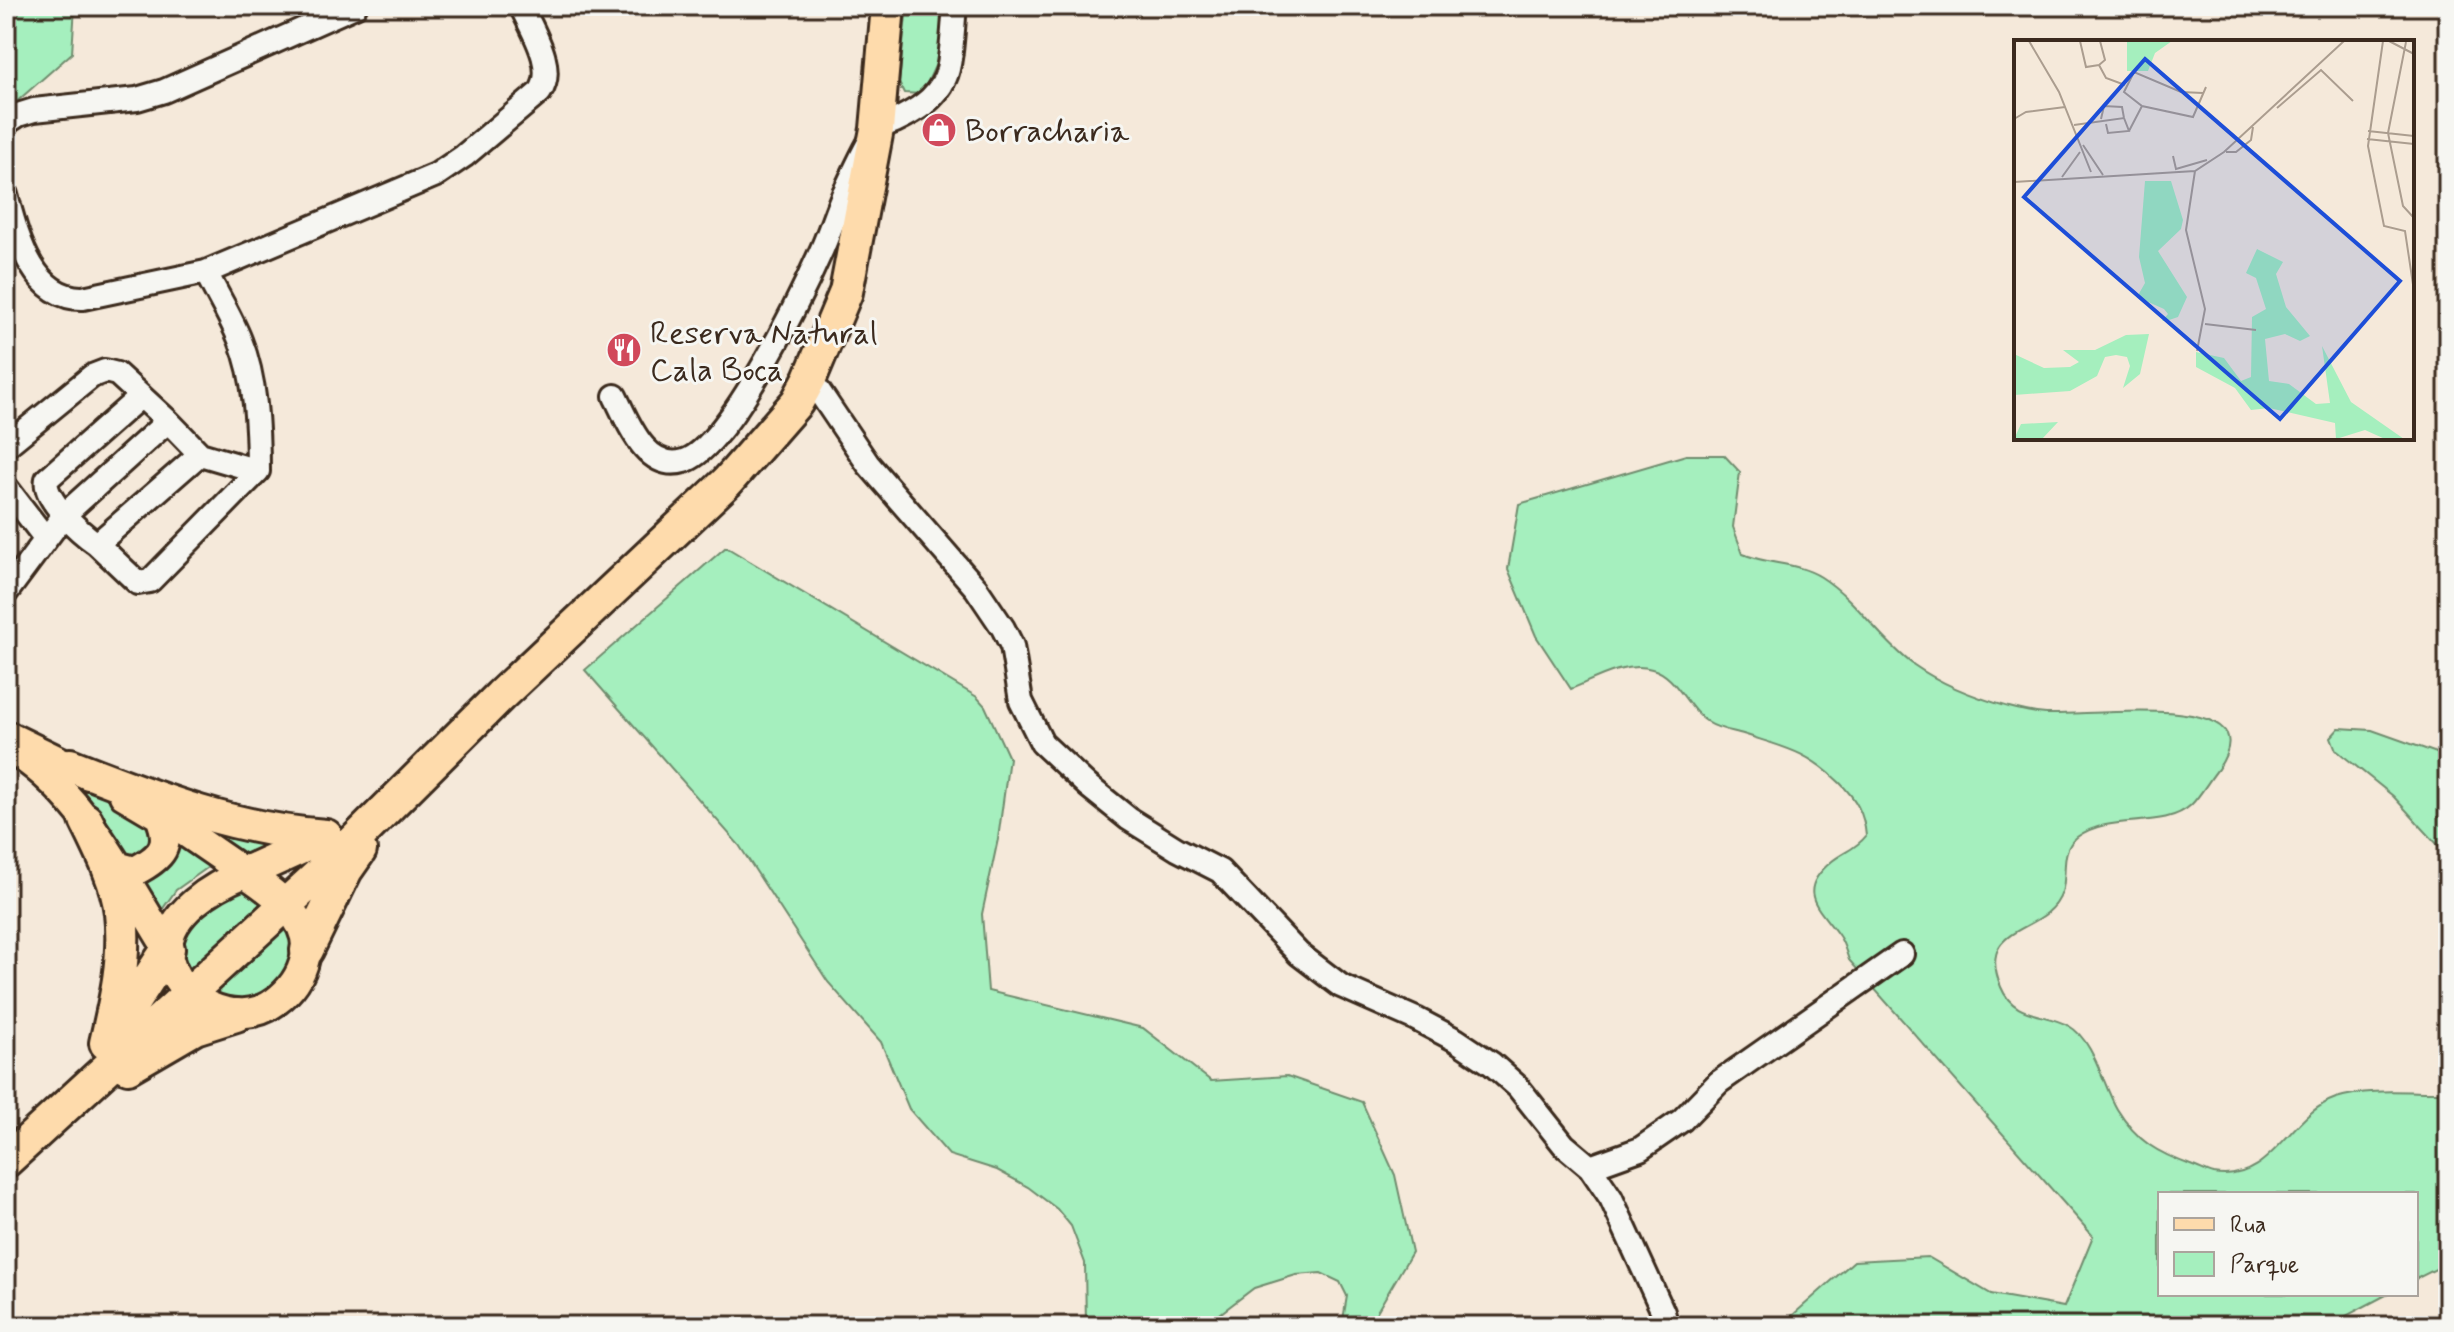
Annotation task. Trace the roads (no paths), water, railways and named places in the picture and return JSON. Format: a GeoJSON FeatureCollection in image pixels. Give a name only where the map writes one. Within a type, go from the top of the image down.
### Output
{"type":"FeatureCollection","features":[{"type":"Feature","properties":{"kind":"highway"},"geometry":{"type":"LineString","coordinates":[[6,1161],[393,804],[500,696],[727,482],[797,402],[846,292],[877,129],[888,6]]}},
{"type":"Feature","properties":{"kind":"highway"},"geometry":{"type":"LineString","coordinates":[[70,765],[178,808],[284,833],[326,836]]}},
{"type":"Feature","properties":{"kind":"highway"},"geometry":{"type":"LineString","coordinates":[[245,873],[393,804]]}},
{"type":"Feature","properties":{"kind":"highway"},"geometry":{"type":"LineString","coordinates":[[307,950],[346,870],[393,804]]}},
{"type":"Feature","properties":{"kind":"highway"},"geometry":{"type":"LineString","coordinates":[[86,820],[109,869],[121,911],[122,953],[106,1043]]}},
{"type":"Feature","properties":{"kind":"highway"},"geometry":{"type":"LineString","coordinates":[[49,1120],[106,1043],[168,949]]}},
{"type":"Feature","properties":{"kind":"highway"},"geometry":{"type":"LineString","coordinates":[[49,1120],[143,1056],[195,1028],[236,1015]]}},
{"type":"Feature","properties":{"kind":"main road"},"geometry":{"type":"LineString","coordinates":[[6,735],[70,765],[160,817],[274,894],[296,918],[307,950],[298,977],[287,994],[269,1007],[236,1015],[204,1005],[189,992],[178,978],[168,949],[86,820],[54,782],[6,746]]}},
{"type":"Feature","properties":{"kind":"main road"},"geometry":{"type":"LineString","coordinates":[[116,866],[135,871],[157,856],[167,842],[160,817]]}},
{"type":"Feature","properties":{"kind":"main road"},"geometry":{"type":"LineString","coordinates":[[168,949],[176,924],[189,907],[207,891],[245,873]]}},
{"type":"Feature","properties":{"kind":"street"},"geometry":{"type":"LineString","coordinates":[[6,123],[34,110],[137,99],[164,91],[355,6]]}},
{"type":"Feature","properties":{"kind":"street"},"geometry":{"type":"LineString","coordinates":[[6,195],[12,239],[41,280],[58,295],[83,298],[206,272],[436,175],[464,156],[540,92],[545,84],[545,63],[521,6]]}},
{"type":"Feature","properties":{"kind":"street"},"geometry":{"type":"LineString","coordinates":[[615,396],[643,447],[656,457],[669,462],[683,462],[710,444],[769,354],[877,129],[916,111],[931,99],[946,77],[955,6]]}},
{"type":"Feature","properties":{"kind":"street"},"geometry":{"type":"LineString","coordinates":[[141,396],[47,479],[47,490],[64,515],[138,583],[150,581],[258,471],[258,441],[249,366],[240,340],[206,272]]}},
{"type":"Feature","properties":{"kind":"street"},"geometry":{"type":"LineString","coordinates":[[6,446],[92,376],[105,371],[117,374],[200,454],[258,471]]}},
{"type":"Feature","properties":{"kind":"street"},"geometry":{"type":"LineString","coordinates":[[810,378],[868,464],[976,588],[1003,628],[1012,646],[1021,701],[1042,743],[1129,819],[1220,871],[1299,954],[1341,986],[1416,1019],[1492,1064],[1518,1087],[1564,1145],[1590,1167],[1611,1198],[1667,1326]]}},
{"type":"Feature","properties":{"kind":"street"},"geometry":{"type":"LineString","coordinates":[[6,593],[64,515],[168,421]]}},
{"type":"Feature","properties":{"kind":"street"},"geometry":{"type":"LineString","coordinates":[[97,544],[200,454]]}},
{"type":"Feature","properties":{"kind":"street"},"geometry":{"type":"LineString","coordinates":[[6,487],[46,539]]}},
{"type":"Feature","properties":{"kind":"street"},"geometry":{"type":"LineString","coordinates":[[1590,1167],[1640,1149],[1682,1120],[1719,1082],[1902,954]]}},
{"type":"Feature","properties":{"kind":"place","name":"Borracharia"},"geometry":{"type":"Point","coordinates":[939,130]}},
{"type":"Feature","properties":{"kind":"place","name":"Reserva Natural Cala Boca"},"geometry":{"type":"Point","coordinates":[624,350]}}]}
